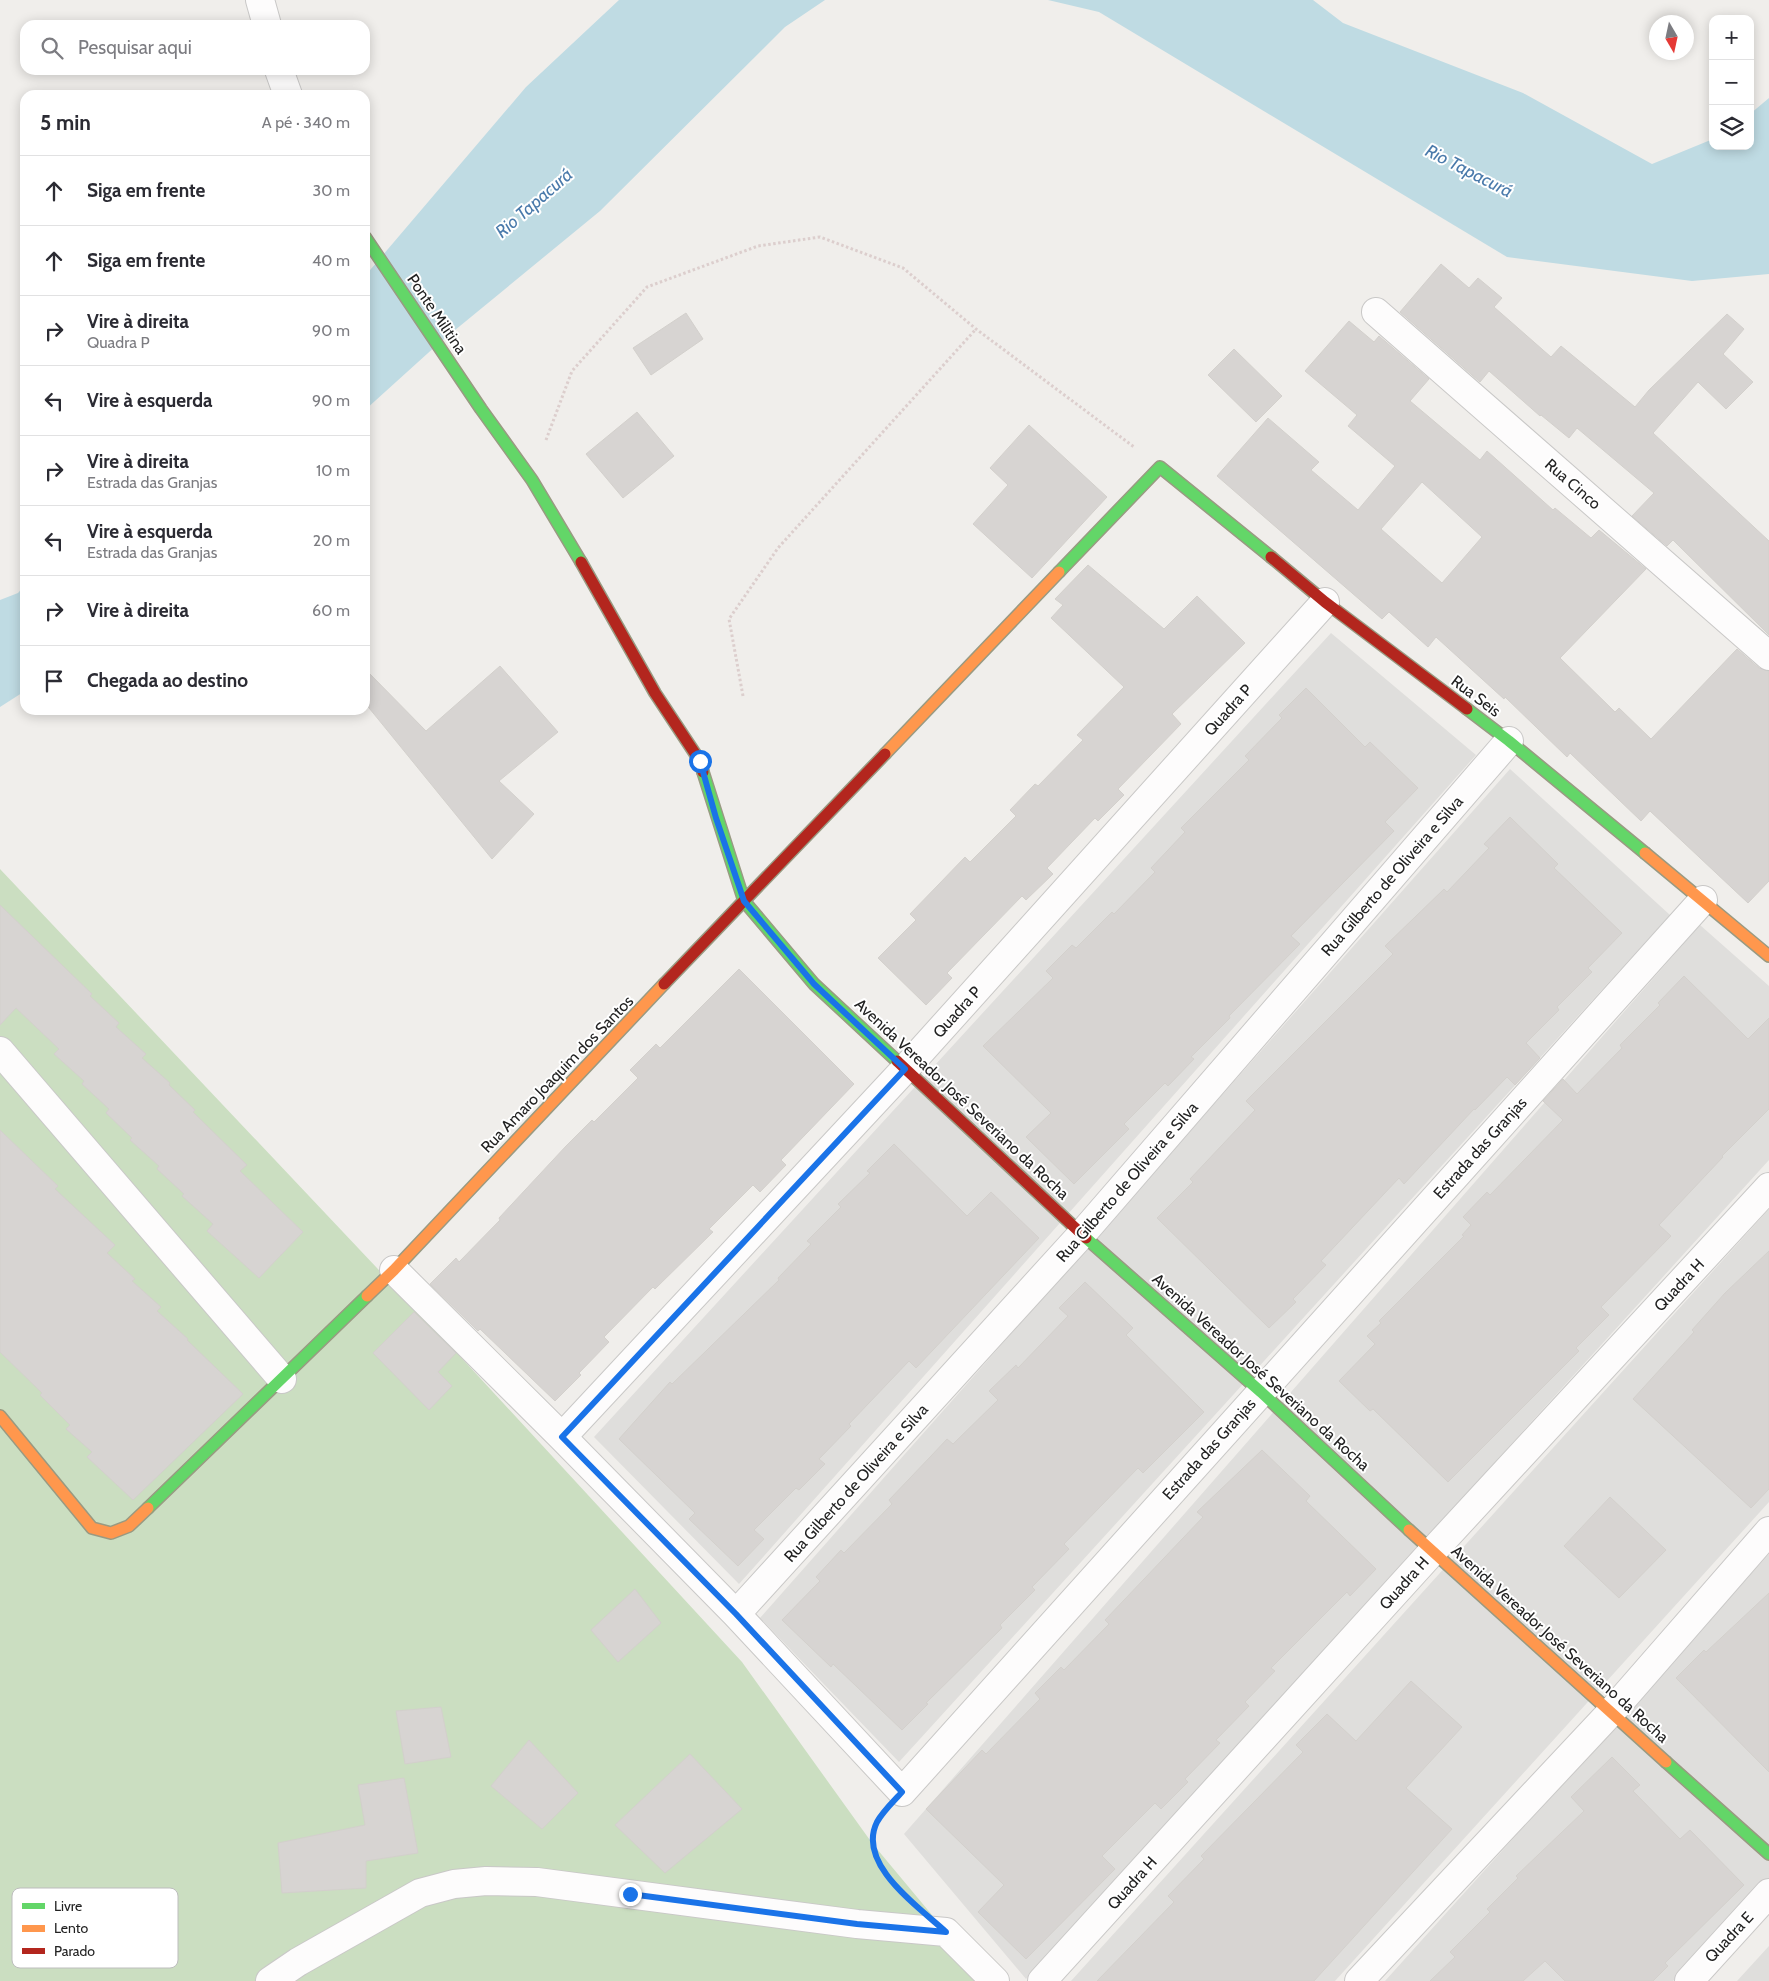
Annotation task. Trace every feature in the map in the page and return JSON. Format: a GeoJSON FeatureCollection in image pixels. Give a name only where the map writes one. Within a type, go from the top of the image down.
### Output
{"type":"FeatureCollection","features":[{"type":"Feature","properties":{"kind":"street"},"geometry":{"type":"LineString","coordinates":[[260,0],[266,20]]}},
{"type":"Feature","properties":{"kind":"street"},"geometry":{"type":"LineString","coordinates":[[281,75],[286,90]]}},
{"type":"Feature","properties":{"kind":"street","name":"Ponte Militina"},"geometry":{"type":"LineString","coordinates":[[370,244],[481,409],[532,480],[597,588],[655,693],[700,761],[716,818],[744,901]]}},
{"type":"Feature","properties":{"kind":"street","name":"Rua Cinco"},"geometry":{"type":"LineString","coordinates":[[1376,312],[1769,656]]}},
{"type":"Feature","properties":{"kind":"street","name":"Rua Seis"},"geometry":{"type":"LineString","coordinates":[[1160,467],[1325,602],[1509,741],[1769,956]]}},
{"type":"Feature","properties":{"kind":"street","name":"Rua Amaro Joaquim dos Santos"},"geometry":{"type":"LineString","coordinates":[[0,1416],[92,1528],[110,1533],[129,1526],[394,1270],[556,1097],[1160,467]]}},
{"type":"Feature","properties":{"kind":"street","name":"Quadra P"},"geometry":{"type":"LineString","coordinates":[[562,1437],[905,1069],[1325,602]]}},
{"type":"Feature","properties":{"kind":"street","name":"Rua Gilberto de Oliveira e Silva"},"geometry":{"type":"LineString","coordinates":[[736,1614],[1082,1234],[1509,741]]}},
{"type":"Feature","properties":{"kind":"street","name":"Estrada das Granjas"},"geometry":{"type":"LineString","coordinates":[[902,1792],[1703,900]]}},
{"type":"Feature","properties":{"kind":"street","name":"Avenida Vereador José Severiano da Rocha"},"geometry":{"type":"LineString","coordinates":[[744,901],[814,984],[1082,1234],[1261,1392],[1432,1552],[1612,1711],[1769,1854]]}},
{"type":"Feature","properties":{"kind":"street"},"geometry":{"type":"LineString","coordinates":[[0,1051],[282,1379]]}},
{"type":"Feature","properties":{"kind":"street","name":"Quadra H"},"geometry":{"type":"LineString","coordinates":[[1042,1981],[1432,1552],[1769,1188]]}},
{"type":"Feature","properties":{"kind":"street"},"geometry":{"type":"LineString","coordinates":[[394,1270],[736,1614],[902,1792]]}},
{"type":"Feature","properties":{"kind":"street"},"geometry":{"type":"LineString","coordinates":[[1359,1981],[1612,1711],[1769,1531]]}},
{"type":"Feature","properties":{"kind":"street"},"geometry":{"type":"LineString","coordinates":[[270,1981],[298,1962],[420,1893],[454,1884],[486,1881],[537,1882],[857,1924],[946,1932],[995,1981]]}},
{"type":"Feature","properties":{"kind":"street","name":"Quadra E"},"geometry":{"type":"LineString","coordinates":[[1689,1981],[1769,1893]]}},
{"type":"Feature","properties":{"kind":"path"},"geometry":{"type":"LineString","coordinates":[[532,480],[572,371],[647,286],[758,246],[820,237],[903,268],[976,329],[1160,467]]}},
{"type":"Feature","properties":{"kind":"path"},"geometry":{"type":"LineString","coordinates":[[743,696],[729,619],[778,548],[976,329]]}},
{"type":"Feature","properties":{"kind":"path"},"geometry":{"type":"LineString","coordinates":[[902,1792],[877,1822],[872,1843],[888,1878],[946,1932]]}},
{"type":"Feature","properties":{"kind":"shaded area"},"geometry":{"type":"Polygon","coordinates":[[[1331,633],[1476,755],[739,1584],[594,1437],[1331,633]]]}},
{"type":"Feature","properties":{"kind":"shaded area"},"geometry":{"type":"Polygon","coordinates":[[[1510,769],[1670,915],[899,1762],[760,1618],[1510,769]]]}},
{"type":"Feature","properties":{"kind":"shaded area"},"geometry":{"type":"Polygon","coordinates":[[[1700,925],[1769,986],[1769,1160],[1026,1979],[904,1834],[1700,925]]]}},
{"type":"Feature","properties":{"kind":"shaded area"},"geometry":{"type":"Polygon","coordinates":[[[1769,1209],[1769,1502],[1335,1981],[1071,1981],[1769,1209]]]}},
{"type":"Feature","properties":{"kind":"shaded area"},"geometry":{"type":"Polygon","coordinates":[[[1769,1554],[1769,1878],[1673,1981],[1385,1981],[1769,1554]]]}},
{"type":"Feature","properties":{"kind":"shaded area"},"geometry":{"type":"Polygon","coordinates":[[[1769,1946],[1769,1981],[1737,1981],[1769,1946]]]}},
{"type":"Feature","properties":{"kind":"green space"},"geometry":{"type":"Polygon","coordinates":[[[0,869],[445,1340],[742,1662],[872,1843],[987,1981],[0,1981],[0,869]]]}},
{"type":"Feature","properties":{"kind":"water","name":"Rio Tapacurá"},"geometry":{"type":"Polygon","coordinates":[[[619,0],[825,0],[785,27],[600,211],[438,344],[370,405],[370,270],[526,87],[619,0]]]}},
{"type":"Feature","properties":{"kind":"water","name":"Rio Tapacurá"},"geometry":{"type":"Polygon","coordinates":[[[1048,0],[1313,0],[1343,23],[1523,93],[1652,164],[1709,141],[1709,150],[1754,150],[1754,111],[1769,98],[1769,274],[1692,281],[1507,257],[1099,12],[1048,0]]]}},
{"type":"Feature","properties":{"kind":"water"},"geometry":{"type":"Polygon","coordinates":[[[20,591],[20,694],[0,707],[0,600],[20,591]]]}},
{"type":"Feature","properties":{"kind":"building"},"geometry":{"type":"Polygon","coordinates":[[[1441,264],[1469,288],[1478,278],[1502,298],[1494,307],[1551,357],[1561,346],[1635,407],[1649,390],[1727,314],[1744,329],[1723,354],[1753,382],[1726,409],[1698,382],[1653,433],[1769,541],[1769,635],[1673,540],[1667,546],[1632,516],[1654,493],[1577,428],[1569,438],[1540,416],[1489,371],[1480,382],[1400,312],[1441,264]]]}},
{"type":"Feature","properties":{"kind":"building"},"geometry":{"type":"Polygon","coordinates":[[[686,313],[703,339],[651,375],[633,348],[686,313]]]}},
{"type":"Feature","properties":{"kind":"building"},"geometry":{"type":"Polygon","coordinates":[[[1349,321],[1374,342],[1379,336],[1429,379],[1410,401],[1480,460],[1487,451],[1553,510],[1555,508],[1591,538],[1599,530],[1646,569],[1560,658],[1615,712],[1619,708],[1651,739],[1737,649],[1759,668],[1769,671],[1769,881],[1748,903],[1650,811],[1641,821],[1570,753],[1567,757],[1505,697],[1504,699],[1436,637],[1428,647],[1389,612],[1382,619],[1217,476],[1268,418],[1319,462],[1311,470],[1358,510],[1395,466],[1348,426],[1357,415],[1305,371],[1349,321]],[[1422,482],[1381,529],[1442,583],[1482,537],[1422,482]]]}},
{"type":"Feature","properties":{"kind":"building"},"geometry":{"type":"Polygon","coordinates":[[[1234,349],[1282,396],[1256,422],[1208,375],[1234,349]]]}},
{"type":"Feature","properties":{"kind":"building"},"geometry":{"type":"Polygon","coordinates":[[[637,412],[674,456],[623,498],[586,454],[637,412]]]}},
{"type":"Feature","properties":{"kind":"building"},"geometry":{"type":"Polygon","coordinates":[[[1029,425],[1107,497],[1032,578],[973,524],[1008,485],[990,468],[1029,425]]]}},
{"type":"Feature","properties":{"kind":"building"},"geometry":{"type":"Polygon","coordinates":[[[1088,565],[1164,629],[1197,596],[1245,643],[1172,714],[1181,724],[1118,789],[1124,795],[1098,821],[1095,818],[1047,868],[1053,874],[1026,900],[1022,896],[947,973],[952,978],[926,1005],[878,958],[916,920],[910,914],[965,857],[970,862],[1016,816],[1010,810],[1035,784],[1038,786],[1083,740],[1077,735],[1124,687],[1051,618],[1063,605],[1055,599],[1088,565]]]}},
{"type":"Feature","properties":{"kind":"building"},"geometry":{"type":"Polygon","coordinates":[[[500,666],[558,732],[499,781],[534,814],[492,859],[370,709],[370,674],[426,731],[500,666]]]}},
{"type":"Feature","properties":{"kind":"building"},"geometry":{"type":"Polygon","coordinates":[[[1306,688],[1365,747],[1370,742],[1418,788],[1385,822],[1394,831],[1291,936],[1300,944],[1229,1016],[1230,1018],[1191,1057],[1194,1059],[1168,1086],[1165,1083],[1124,1124],[1129,1129],[1074,1184],[1026,1137],[1051,1113],[983,1046],[1053,978],[1046,971],[1072,945],[1076,948],[1112,912],[1114,914],[1155,872],[1151,868],[1185,832],[1181,828],[1249,760],[1245,756],[1282,718],[1279,715],[1306,688]]]}},
{"type":"Feature","properties":{"kind":"building"},"geometry":{"type":"Polygon","coordinates":[[[1510,817],[1558,864],[1554,868],[1622,933],[1588,968],[1592,972],[1557,1007],[1559,1010],[1526,1043],[1540,1058],[1515,1085],[1507,1077],[1474,1109],[1404,1184],[1399,1178],[1321,1261],[1326,1265],[1293,1299],[1296,1302],[1269,1328],[1157,1218],[1193,1182],[1190,1179],[1255,1110],[1246,1101],[1393,954],[1385,946],[1444,889],[1447,892],[1489,848],[1484,844],[1510,817]]]}},
{"type":"Feature","properties":{"kind":"building"},"geometry":{"type":"Polygon","coordinates":[[[0,905],[92,994],[90,996],[119,1023],[116,1027],[146,1054],[142,1058],[170,1083],[169,1085],[195,1110],[193,1112],[247,1165],[240,1171],[303,1232],[259,1278],[207,1231],[213,1224],[182,1196],[184,1194],[157,1169],[159,1166],[130,1140],[132,1138],[106,1113],[109,1109],[82,1084],[84,1081],[54,1054],[59,1049],[16,1008],[0,1025],[0,905]]]}},
{"type":"Feature","properties":{"kind":"building"},"geometry":{"type":"Polygon","coordinates":[[[739,969],[854,1084],[781,1160],[786,1165],[760,1192],[753,1185],[709,1229],[713,1232],[655,1289],[653,1287],[604,1337],[609,1342],[579,1373],[581,1375],[555,1401],[480,1329],[478,1331],[430,1284],[456,1258],[459,1262],[500,1220],[499,1218],[566,1146],[592,1120],[594,1122],[638,1078],[630,1070],[656,1044],[660,1048],[739,969]]]}},
{"type":"Feature","properties":{"kind":"building"},"geometry":{"type":"Polygon","coordinates":[[[1684,976],[1748,1039],[1769,1018],[1769,1109],[1722,1156],[1659,1225],[1671,1236],[1601,1307],[1609,1315],[1576,1348],[1579,1351],[1448,1482],[1373,1409],[1370,1411],[1339,1381],[1375,1344],[1367,1336],[1381,1323],[1379,1321],[1464,1236],[1462,1235],[1471,1225],[1463,1217],[1487,1192],[1490,1195],[1563,1120],[1543,1101],[1563,1079],[1577,1094],[1622,1048],[1620,1045],[1660,1005],[1658,1003],[1684,976]]]}},
{"type":"Feature","properties":{"kind":"building"},"geometry":{"type":"Polygon","coordinates":[[[0,1130],[58,1186],[55,1189],[115,1245],[107,1253],[135,1279],[132,1281],[161,1307],[157,1311],[243,1394],[133,1500],[87,1457],[92,1452],[66,1429],[70,1425],[40,1395],[42,1393],[0,1352],[0,1130]]]}},
{"type":"Feature","properties":{"kind":"building"},"geometry":{"type":"Polygon","coordinates":[[[894,1144],[967,1216],[991,1192],[1039,1238],[916,1368],[909,1361],[849,1424],[851,1426],[819,1459],[825,1464],[799,1490],[796,1488],[754,1530],[764,1539],[738,1566],[689,1519],[695,1513],[619,1439],[670,1382],[672,1384],[779,1280],[778,1278],[811,1244],[807,1241],[841,1207],[838,1204],[870,1173],[867,1171],[894,1144]]]}},
{"type":"Feature","properties":{"kind":"building"},"geometry":{"type":"Polygon","coordinates":[[[1769,1251],[1769,1489],[1751,1508],[1633,1399],[1694,1332],[1692,1330],[1725,1293],[1769,1251]]]}},
{"type":"Feature","properties":{"kind":"building"},"geometry":{"type":"Polygon","coordinates":[[[1085,1282],[1133,1328],[1126,1335],[1204,1412],[1143,1473],[1138,1468],[1064,1544],[1069,1549],[1032,1587],[1035,1590],[1000,1625],[1002,1628],[926,1703],[928,1704],[902,1730],[833,1664],[831,1667],[782,1620],[820,1581],[816,1577],[841,1550],[844,1553],[892,1504],[889,1500],[947,1439],[953,1444],[998,1400],[989,1391],[1016,1365],[1018,1368],[1068,1316],[1059,1308],[1085,1282]]]}},
{"type":"Feature","properties":{"kind":"building"},"geometry":{"type":"Polygon","coordinates":[[[414,1312],[456,1353],[438,1372],[452,1386],[429,1410],[373,1353],[414,1312]]]}},
{"type":"Feature","properties":{"kind":"building"},"geometry":{"type":"Polygon","coordinates":[[[1262,1450],[1310,1496],[1306,1501],[1376,1569],[1350,1596],[1347,1592],[1271,1668],[1275,1671],[1245,1702],[1249,1706],[1216,1740],[1220,1743],[1185,1779],[1188,1782],[1161,1809],[1155,1803],[1102,1856],[1115,1869],[1026,1959],[978,1912],[1004,1885],[926,1809],[982,1750],[986,1754],[1040,1699],[1035,1693],[1061,1667],[1064,1670],[1109,1624],[1105,1620],[1203,1517],[1197,1512],[1262,1450]]]}},
{"type":"Feature","properties":{"kind":"building"},"geometry":{"type":"Polygon","coordinates":[[[1610,1497],[1666,1550],[1619,1598],[1564,1546],[1610,1497]]]}},
{"type":"Feature","properties":{"kind":"building"},"geometry":{"type":"Polygon","coordinates":[[[635,1589],[661,1623],[618,1662],[591,1630],[635,1589]]]}},
{"type":"Feature","properties":{"kind":"building"},"geometry":{"type":"Polygon","coordinates":[[[1769,1593],[1769,1772],[1676,1678],[1704,1650],[1706,1652],[1769,1593]]]}},
{"type":"Feature","properties":{"kind":"building"},"geometry":{"type":"Polygon","coordinates":[[[1411,1681],[1462,1727],[1406,1788],[1452,1829],[1314,1981],[1097,1981],[1174,1902],[1168,1896],[1204,1859],[1201,1856],[1303,1752],[1296,1745],[1327,1714],[1356,1741],[1411,1681]]]}},
{"type":"Feature","properties":{"kind":"building"},"geometry":{"type":"Polygon","coordinates":[[[441,1707],[451,1757],[405,1764],[396,1711],[441,1707]]]}},
{"type":"Feature","properties":{"kind":"building"},"geometry":{"type":"Polygon","coordinates":[[[529,1740],[578,1793],[542,1829],[491,1786],[529,1740]]]}},
{"type":"Feature","properties":{"kind":"building"},"geometry":{"type":"Polygon","coordinates":[[[690,1754],[742,1809],[665,1873],[615,1825],[690,1754]]]}},
{"type":"Feature","properties":{"kind":"building"},"geometry":{"type":"Polygon","coordinates":[[[1612,1757],[1640,1785],[1633,1791],[1680,1839],[1690,1830],[1744,1885],[1665,1963],[1668,1966],[1653,1981],[1565,1981],[1545,1961],[1523,1981],[1430,1981],[1455,1957],[1450,1952],[1490,1912],[1487,1909],[1518,1878],[1516,1876],[1584,1811],[1571,1797],[1612,1757]]]}},
{"type":"Feature","properties":{"kind":"building"},"geometry":{"type":"Polygon","coordinates":[[[404,1778],[418,1853],[366,1861],[366,1888],[282,1893],[278,1843],[365,1825],[358,1785],[404,1778]]]}},
{"type":"Feature","properties":{"kind":"traffic: fast"},"geometry":{"type":"LineString","coordinates":[[370,244],[481,409],[532,480],[581,562]]}},
{"type":"Feature","properties":{"kind":"traffic: fast"},"geometry":{"type":"LineString","coordinates":[[1059,572],[1160,467],[1271,557]]}},
{"type":"Feature","properties":{"kind":"traffic: fast"},"geometry":{"type":"LineString","coordinates":[[1467,709],[1509,741],[1645,853]]}},
{"type":"Feature","properties":{"kind":"traffic: fast"},"geometry":{"type":"LineString","coordinates":[[703,772],[744,901],[814,984],[897,1061]]}},
{"type":"Feature","properties":{"kind":"traffic: fast"},"geometry":{"type":"LineString","coordinates":[[1086,1238],[1261,1392],[1409,1530]]}},
{"type":"Feature","properties":{"kind":"traffic: fast"},"geometry":{"type":"LineString","coordinates":[[148,1508],[367,1296]]}},
{"type":"Feature","properties":{"kind":"traffic: fast"},"geometry":{"type":"LineString","coordinates":[[1666,1762],[1769,1854]]}},
{"type":"Feature","properties":{"kind":"traffic: slow"},"geometry":{"type":"LineString","coordinates":[[885,754],[1059,572]]}},
{"type":"Feature","properties":{"kind":"traffic: slow"},"geometry":{"type":"LineString","coordinates":[[1645,853],[1769,956]]}},
{"type":"Feature","properties":{"kind":"traffic: slow"},"geometry":{"type":"LineString","coordinates":[[367,1296],[394,1270],[664,984]]}},
{"type":"Feature","properties":{"kind":"traffic: slow"},"geometry":{"type":"LineString","coordinates":[[0,1416],[92,1528],[111,1533],[129,1526],[148,1508]]}},
{"type":"Feature","properties":{"kind":"traffic: slow"},"geometry":{"type":"LineString","coordinates":[[1409,1530],[1666,1762]]}},
{"type":"Feature","properties":{"kind":"traffic: jam"},"geometry":{"type":"LineString","coordinates":[[1271,557],[1325,602],[1467,709]]}},
{"type":"Feature","properties":{"kind":"traffic: jam"},"geometry":{"type":"LineString","coordinates":[[581,562],[655,693],[700,761],[703,772]]}},
{"type":"Feature","properties":{"kind":"traffic: jam"},"geometry":{"type":"LineString","coordinates":[[664,984],[885,754]]}},
{"type":"Feature","properties":{"kind":"traffic: jam"},"geometry":{"type":"LineString","coordinates":[[897,1061],[1086,1238]]}},
{"type":"Feature","properties":{"kind":"route"},"geometry":{"type":"LineString","coordinates":[[630,1894],[857,1924],[946,1932],[888,1878],[879,1862],[872,1843],[877,1822],[902,1792],[736,1614],[562,1437],[905,1069],[814,984],[744,901],[716,818],[700,761]]}}]}
